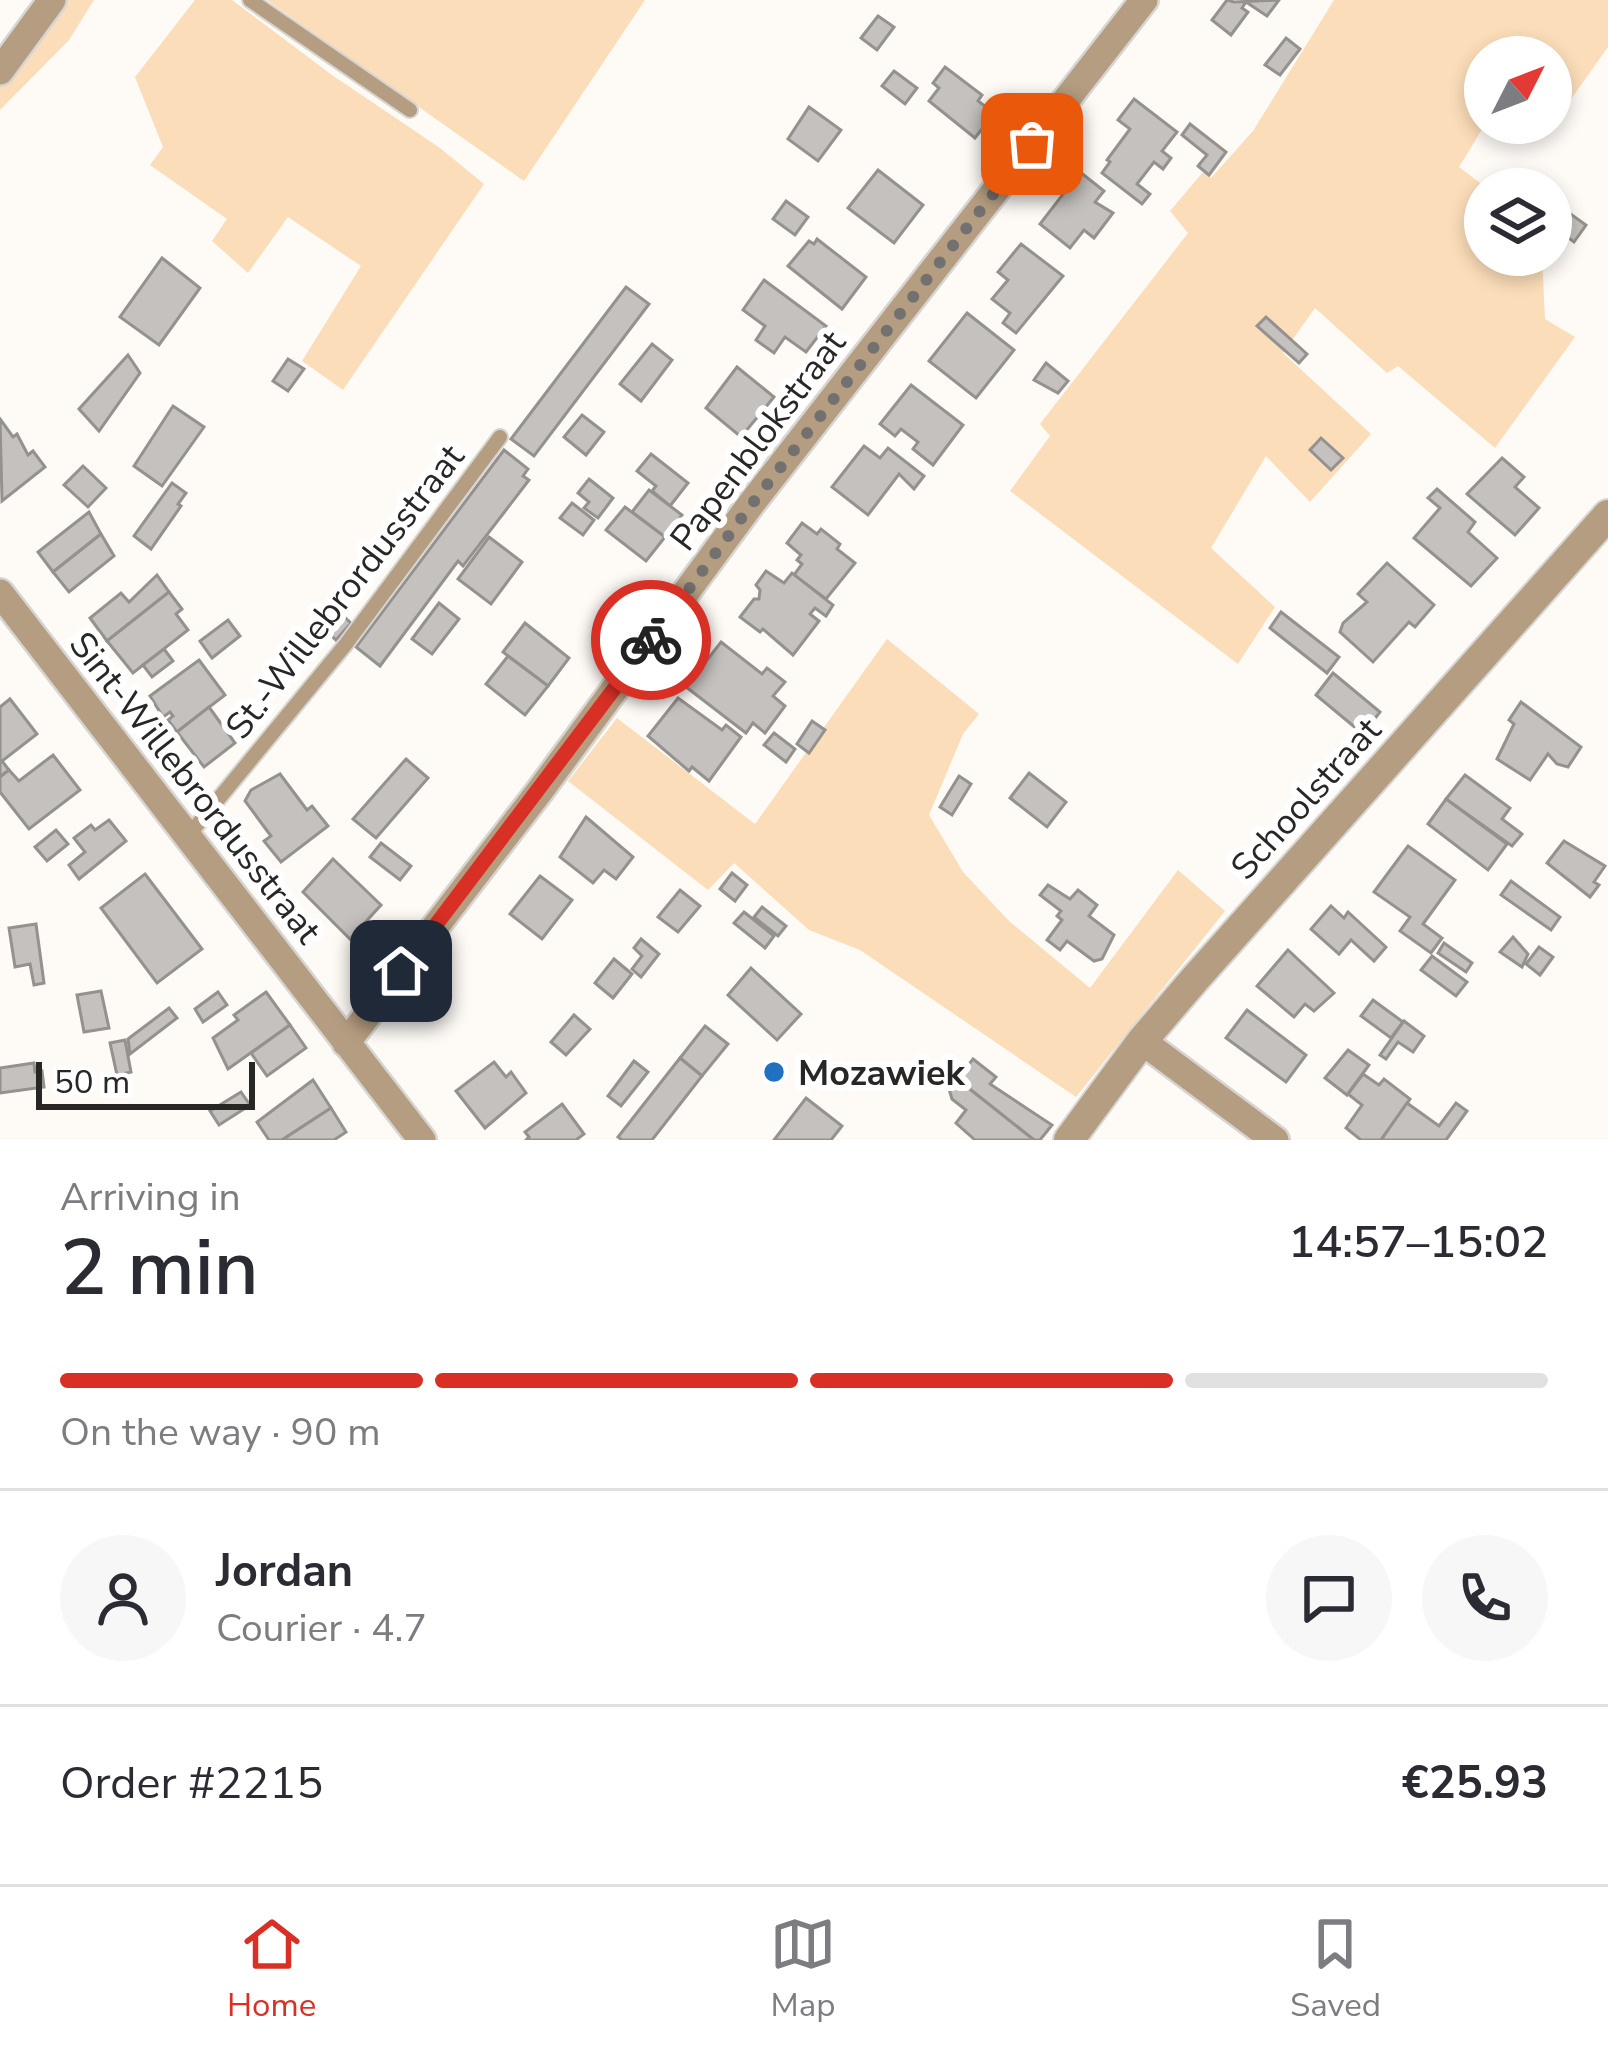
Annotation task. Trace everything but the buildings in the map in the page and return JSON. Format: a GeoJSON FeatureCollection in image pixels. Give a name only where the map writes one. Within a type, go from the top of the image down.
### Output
{"type":"FeatureCollection","features":[{"type":"Feature","properties":{"kind":"street"},"geometry":{"type":"LineString","coordinates":[[0,71],[52,0]]}},
{"type":"Feature","properties":{"kind":"street","name":"Papenblokstraat"},"geometry":{"type":"LineString","coordinates":[[346,1043],[752,504],[1144,0]]}},
{"type":"Feature","properties":{"kind":"street","name":"Schoolstraat"},"geometry":{"type":"LineString","coordinates":[[1069,1140],[1142,1041],[1608,514]]}},
{"type":"Feature","properties":{"kind":"street","name":"Sint-Willebrordusstraat"},"geometry":{"type":"LineString","coordinates":[[0,593],[422,1140]]}},
{"type":"Feature","properties":{"kind":"street"},"geometry":{"type":"LineString","coordinates":[[1142,1041],[1275,1140]]}},
{"type":"Feature","properties":{"kind":"lane"},"geometry":{"type":"LineString","coordinates":[[250,0],[410,110]]}},
{"type":"Feature","properties":{"kind":"lane","name":"St.-Willebrordusstraat"},"geometry":{"type":"LineString","coordinates":[[188,836],[346,644],[500,436]]}},
{"type":"Feature","properties":{"kind":"shaded area"},"geometry":{"type":"Polygon","coordinates":[[[32,0],[94,0],[69,40],[0,110],[0,86],[54,20],[32,0]]]}},
{"type":"Feature","properties":{"kind":"shaded area"},"geometry":{"type":"Polygon","coordinates":[[[195,0],[232,0],[484,184],[343,390],[302,361],[361,266],[288,217],[248,273],[212,241],[227,219],[150,165],[163,147],[135,77],[195,0]]]}},
{"type":"Feature","properties":{"kind":"shaded area"},"geometry":{"type":"Polygon","coordinates":[[[267,0],[645,0],[524,181],[267,0]]]}},
{"type":"Feature","properties":{"kind":"shaded area"},"geometry":{"type":"Polygon","coordinates":[[[1334,0],[1608,0],[1608,47],[1572,98],[1572,36],[1464,36],[1464,144],[1473,144],[1459,167],[1464,171],[1464,276],[1543,276],[1545,319],[1575,337],[1495,448],[1398,366],[1387,373],[1315,308],[1283,353],[1371,434],[1310,502],[1266,456],[1211,548],[1275,607],[1238,664],[1010,491],[1050,436],[1040,424],[1188,233],[1170,211],[1203,172],[1211,178],[1253,131],[1334,0]]]}},
{"type":"Feature","properties":{"kind":"shaded area"},"geometry":{"type":"Polygon","coordinates":[[[887,639],[979,714],[963,734],[929,815],[963,872],[1009,921],[1090,988],[1178,870],[1225,911],[1076,1097],[860,950],[809,930],[734,863],[708,890],[568,781],[617,718],[755,824],[887,639]]]}},
{"type":"Feature","properties":{"kind":"way so far"},"geometry":{"type":"LineString","coordinates":[[651,640],[1032,144]]}},
{"type":"Feature","properties":{"kind":"place","name":"Mozawiek"},"geometry":{"type":"Point","coordinates":[774,1072]}},
{"type":"Feature","properties":{"kind":"route"},"geometry":{"type":"LineString","coordinates":[[401,971],[651,640]]}}]}
